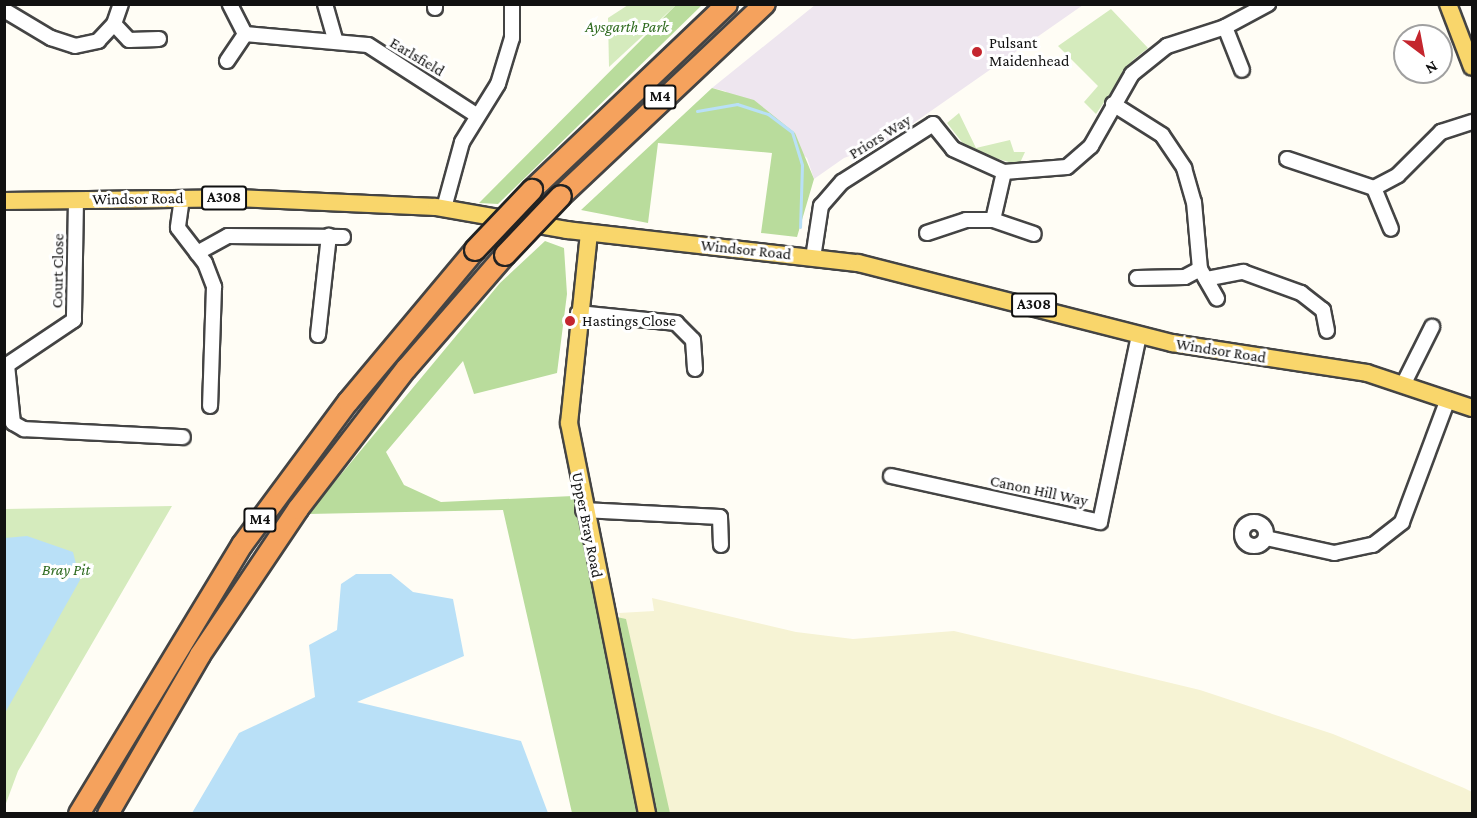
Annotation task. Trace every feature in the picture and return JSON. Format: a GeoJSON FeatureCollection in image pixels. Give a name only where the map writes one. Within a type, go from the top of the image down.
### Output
{"type":"FeatureCollection","features":[{"type":"Feature","properties":{"kind":"highway","name":"M4"},"geometry":{"type":"LineString","coordinates":[[79,813],[242,545],[348,402],[475,250],[532,189],[727,4]]}},
{"type":"Feature","properties":{"kind":"highway","name":"M4"},"geometry":{"type":"LineString","coordinates":[[108,813],[194,664],[298,509],[406,369],[505,255],[561,196],[765,4]]}},
{"type":"Feature","properties":{"kind":"main road"},"geometry":{"type":"LineString","coordinates":[[1448,4],[1473,67]]}},
{"type":"Feature","properties":{"kind":"main road","name":"Windsor Road"},"geometry":{"type":"LineString","coordinates":[[4,201],[182,198],[444,208],[588,233],[813,258],[905,271],[1139,335],[1404,383],[1473,408]]}},
{"type":"Feature","properties":{"kind":"main road","name":"Upper Bray Road"},"geometry":{"type":"LineString","coordinates":[[588,233],[578,313],[569,423],[583,510],[647,813]]}},
{"type":"Feature","properties":{"kind":"street"},"geometry":{"type":"LineString","coordinates":[[8,8],[51,38],[75,46],[98,41],[114,24],[121,4]]}},
{"type":"Feature","properties":{"kind":"street"},"geometry":{"type":"LineString","coordinates":[[227,61],[245,34],[230,4]]}},
{"type":"Feature","properties":{"kind":"street"},"geometry":{"type":"LineString","coordinates":[[325,4],[335,40]]}},
{"type":"Feature","properties":{"kind":"street"},"geometry":{"type":"LineString","coordinates":[[444,208],[457,153],[476,115],[498,84],[512,38],[512,4]]}},
{"type":"Feature","properties":{"kind":"street","name":"Priors Way"},"geometry":{"type":"LineString","coordinates":[[813,258],[821,206],[842,182],[933,124],[953,149],[1004,172],[1067,167],[1091,146],[1132,74],[1167,46],[1225,27],[1267,5]]}},
{"type":"Feature","properties":{"kind":"street"},"geometry":{"type":"LineString","coordinates":[[114,24],[129,40],[159,39]]}},
{"type":"Feature","properties":{"kind":"street"},"geometry":{"type":"LineString","coordinates":[[1225,27],[1242,69]]}},
{"type":"Feature","properties":{"kind":"street","name":"Earlsfield"},"geometry":{"type":"LineString","coordinates":[[245,34],[311,42],[335,40],[368,45],[476,115]]}},
{"type":"Feature","properties":{"kind":"street"},"geometry":{"type":"LineString","coordinates":[[1113,104],[1162,135],[1184,168],[1194,202],[1203,274],[1217,298]]}},
{"type":"Feature","properties":{"kind":"street"},"geometry":{"type":"LineString","coordinates":[[1287,159],[1313,161],[1335,179],[1374,188],[1398,175],[1442,132],[1473,122]]}},
{"type":"Feature","properties":{"kind":"street"},"geometry":{"type":"LineString","coordinates":[[993,220],[1004,172]]}},
{"type":"Feature","properties":{"kind":"street"},"geometry":{"type":"LineString","coordinates":[[1374,188],[1391,229]]}},
{"type":"Feature","properties":{"kind":"street"},"geometry":{"type":"LineString","coordinates":[[182,198],[178,228],[197,253],[214,287],[210,406]]}},
{"type":"Feature","properties":{"kind":"street","name":"Court Close"},"geometry":{"type":"LineString","coordinates":[[76,200],[74,320],[6,365],[13,423],[24,429],[73,430],[161,443],[183,437]]}},
{"type":"Feature","properties":{"kind":"street"},"geometry":{"type":"LineString","coordinates":[[927,233],[966,220],[993,220],[1034,234]]}},
{"type":"Feature","properties":{"kind":"street"},"geometry":{"type":"LineString","coordinates":[[197,253],[228,236],[336,237],[324,321],[318,335]]}},
{"type":"Feature","properties":{"kind":"street"},"geometry":{"type":"LineString","coordinates":[[1137,278],[1155,274],[1243,272],[1287,281],[1323,310],[1327,331]]}},
{"type":"Feature","properties":{"kind":"street"},"geometry":{"type":"LineString","coordinates":[[578,313],[676,323],[693,340],[695,369]]}},
{"type":"Feature","properties":{"kind":"street"},"geometry":{"type":"LineString","coordinates":[[1404,383],[1432,327]]}},
{"type":"Feature","properties":{"kind":"street","name":"Canon Hill Way"},"geometry":{"type":"LineString","coordinates":[[891,476],[1100,522],[1139,335]]}},
{"type":"Feature","properties":{"kind":"street"},"geometry":{"type":"LineString","coordinates":[[1266,538],[1334,553],[1373,545],[1402,522],[1448,399]]}},
{"type":"Feature","properties":{"kind":"street"},"geometry":{"type":"LineString","coordinates":[[583,510],[720,517],[721,545]]}},
{"type":"Feature","properties":{"kind":"shaded area"},"geometry":{"type":"Polygon","coordinates":[[[815,5],[1083,5],[885,143],[844,158],[814,179],[807,158],[725,91],[712,88],[815,5]]]}},
{"type":"Feature","properties":{"kind":"shaded area"},"geometry":{"type":"Polygon","coordinates":[[[652,598],[796,632],[853,639],[954,631],[1200,690],[1333,734],[1464,788],[1472,792],[1472,813],[667,813],[619,613],[654,611],[652,598]]]}},
{"type":"Feature","properties":{"kind":"green space","name":"Aysgarth Park"},"geometry":{"type":"Polygon","coordinates":[[[628,5],[676,5],[609,67],[608,18],[628,5]]]}},
{"type":"Feature","properties":{"kind":"green space"},"geometry":{"type":"Polygon","coordinates":[[[676,5],[702,5],[498,204],[479,203],[676,5]]]}},
{"type":"Feature","properties":{"kind":"green space"},"geometry":{"type":"Polygon","coordinates":[[[1111,9],[1148,48],[1133,60],[1096,114],[1084,102],[1098,86],[1058,46],[1111,9]]]}},
{"type":"Feature","properties":{"kind":"green space"},"geometry":{"type":"Polygon","coordinates":[[[712,88],[754,100],[795,133],[814,179],[797,237],[761,233],[772,153],[658,143],[648,223],[581,210],[712,88]]]}},
{"type":"Feature","properties":{"kind":"green space"},"geometry":{"type":"Polygon","coordinates":[[[959,113],[976,148],[1010,140],[1014,152],[1025,152],[1019,165],[968,150],[947,123],[959,113]]]}},
{"type":"Feature","properties":{"kind":"green space"},"geometry":{"type":"Polygon","coordinates":[[[545,241],[564,248],[567,294],[557,373],[474,394],[463,361],[386,452],[404,485],[441,502],[573,496],[598,613],[626,619],[670,813],[572,813],[503,510],[308,514],[500,283],[545,241]]]}},
{"type":"Feature","properties":{"kind":"green space","name":"Bray Pit"},"geometry":{"type":"Polygon","coordinates":[[[172,506],[18,771],[5,806],[5,509],[172,506]]]}},
{"type":"Feature","properties":{"kind":"water"},"geometry":{"type":"Polygon","coordinates":[[[27,536],[73,552],[80,580],[5,713],[5,538],[27,536]]]}},
{"type":"Feature","properties":{"kind":"water"},"geometry":{"type":"Polygon","coordinates":[[[356,574],[391,574],[413,592],[453,599],[464,656],[357,702],[521,741],[548,813],[192,813],[239,733],[315,697],[309,645],[337,630],[341,584],[356,574]]]}},
{"type":"Feature","properties":{"kind":"waterway"},"geometry":{"type":"LineString","coordinates":[[697,111],[737,104],[768,114],[792,132],[802,165],[800,227]]}},
{"type":"Feature","properties":{"kind":"place","name":"Pulsant Maidenhead"},"geometry":{"type":"Point","coordinates":[977,52]}},
{"type":"Feature","properties":{"kind":"place","name":"Hastings Close"},"geometry":{"type":"Point","coordinates":[570,321]}}]}
